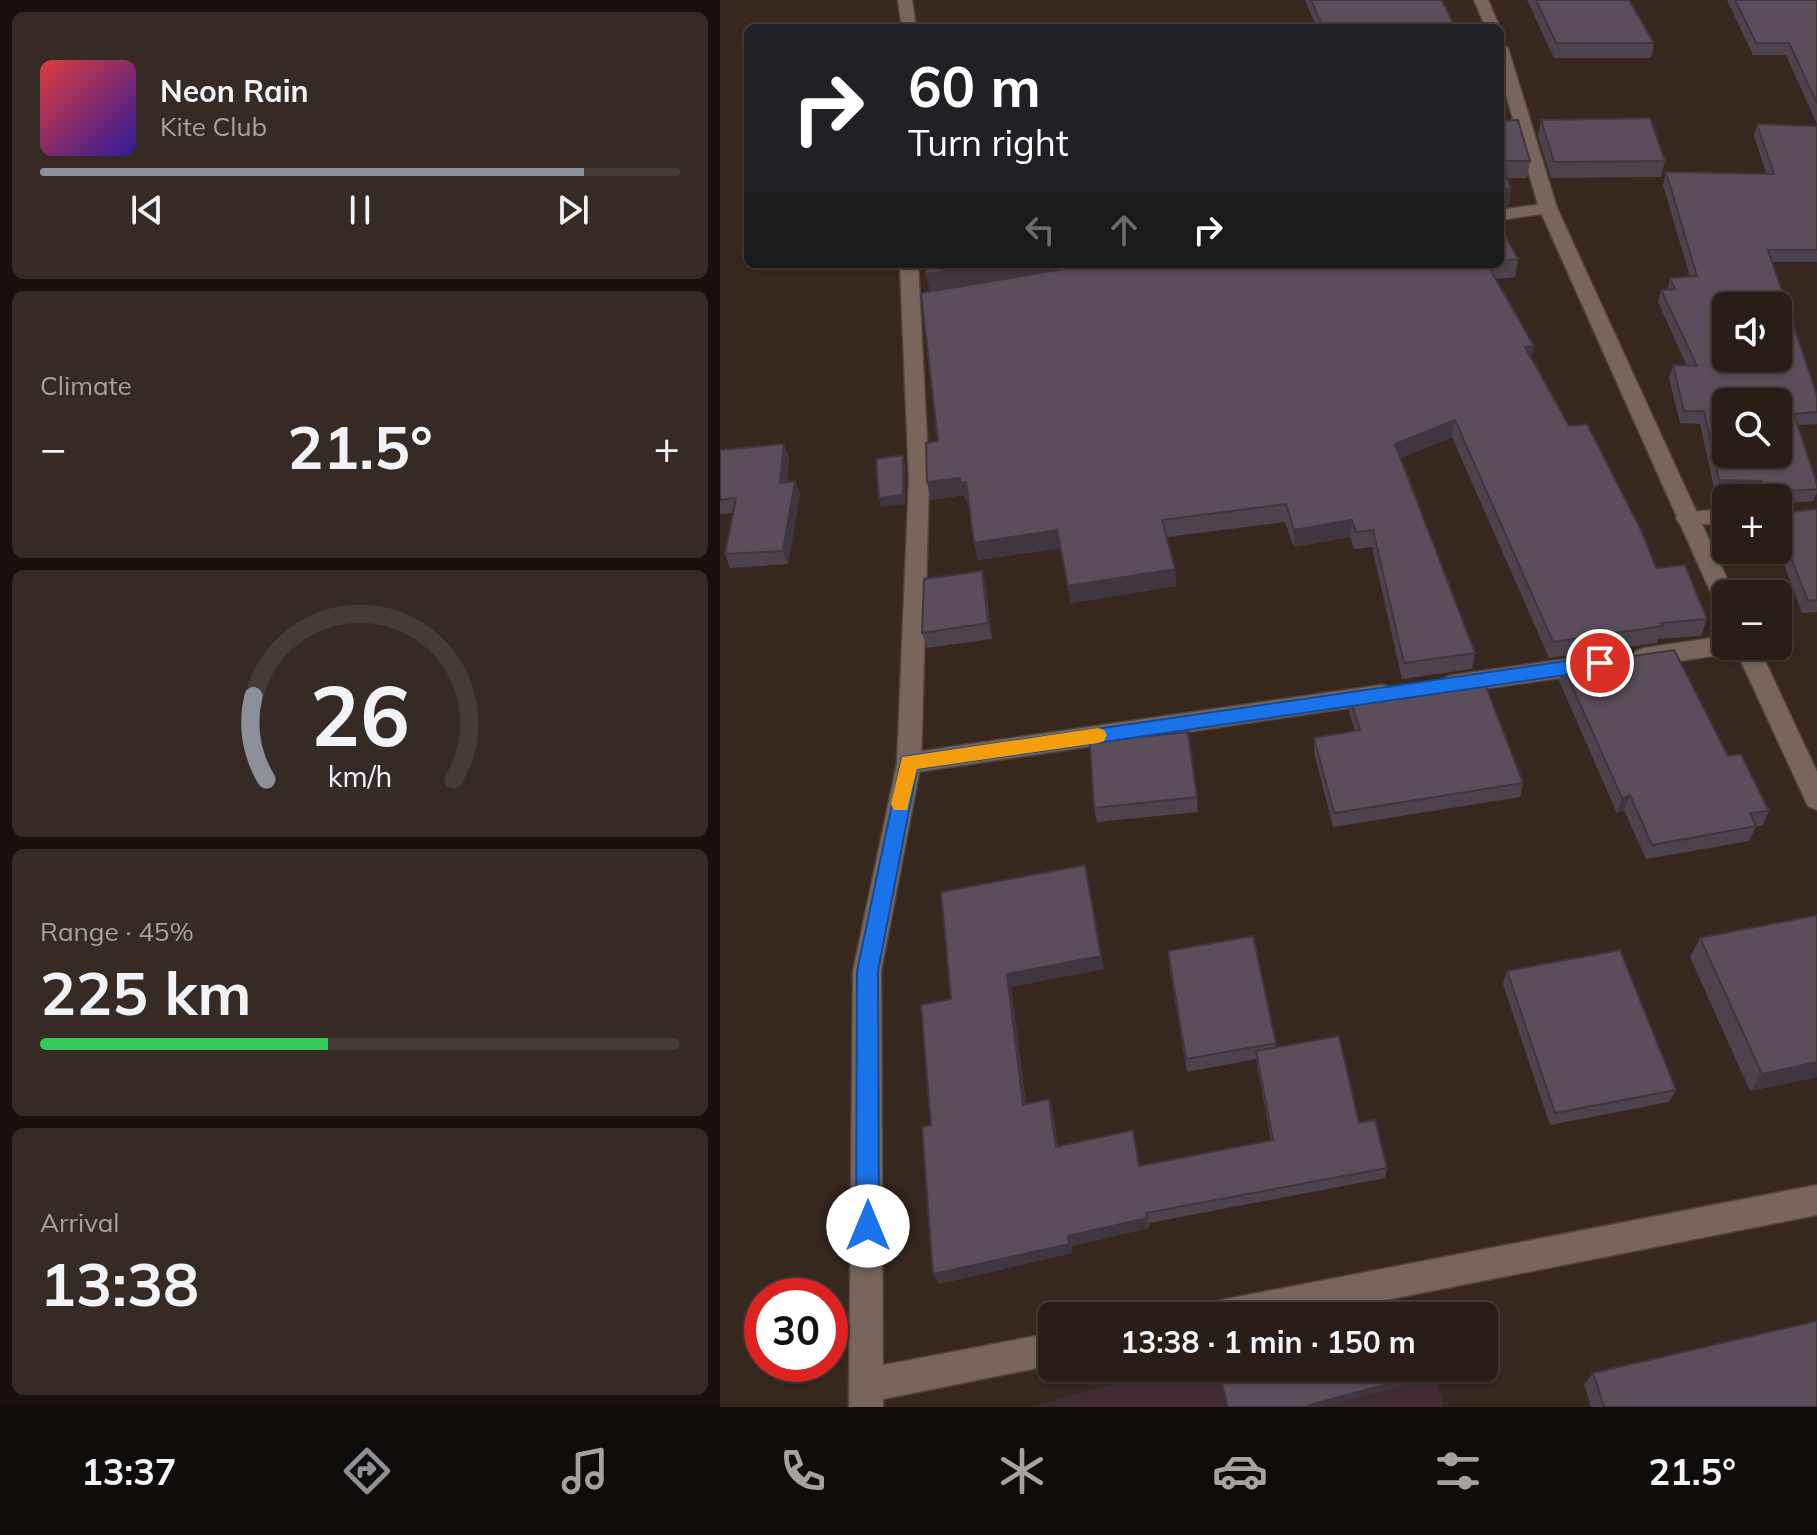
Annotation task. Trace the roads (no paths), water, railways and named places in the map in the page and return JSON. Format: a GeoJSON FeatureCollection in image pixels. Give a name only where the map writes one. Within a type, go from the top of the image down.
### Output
{"type":"FeatureCollection","features":[{"type":"Feature","properties":{"kind":"street"},"geometry":{"type":"LineString","coordinates":[[905,0],[908,24]]}},
{"type":"Feature","properties":{"kind":"street"},"geometry":{"type":"LineString","coordinates":[[1481,0],[1491,24]]}},
{"type":"Feature","properties":{"kind":"street"},"geometry":{"type":"LineString","coordinates":[[1504,61],[1548,208],[1716,580]]}},
{"type":"Feature","properties":{"kind":"street"},"geometry":{"type":"LineString","coordinates":[[1504,214],[1548,208]]}},
{"type":"Feature","properties":{"kind":"street"},"geometry":{"type":"LineString","coordinates":[[910,268],[919,302],[912,383],[919,480],[909,763],[867,971],[867,1396],[1038,1353]]}},
{"type":"Feature","properties":{"kind":"street"},"geometry":{"type":"LineString","coordinates":[[1687,518],[1712,517]]}},
{"type":"Feature","properties":{"kind":"street"},"geometry":{"type":"LineString","coordinates":[[909,763],[1712,647]]}},
{"type":"Feature","properties":{"kind":"street"},"geometry":{"type":"LineString","coordinates":[[1752,660],[1817,799]]}},
{"type":"Feature","properties":{"kind":"street"},"geometry":{"type":"LineString","coordinates":[[1294,1302],[1817,1200]]}}]}
